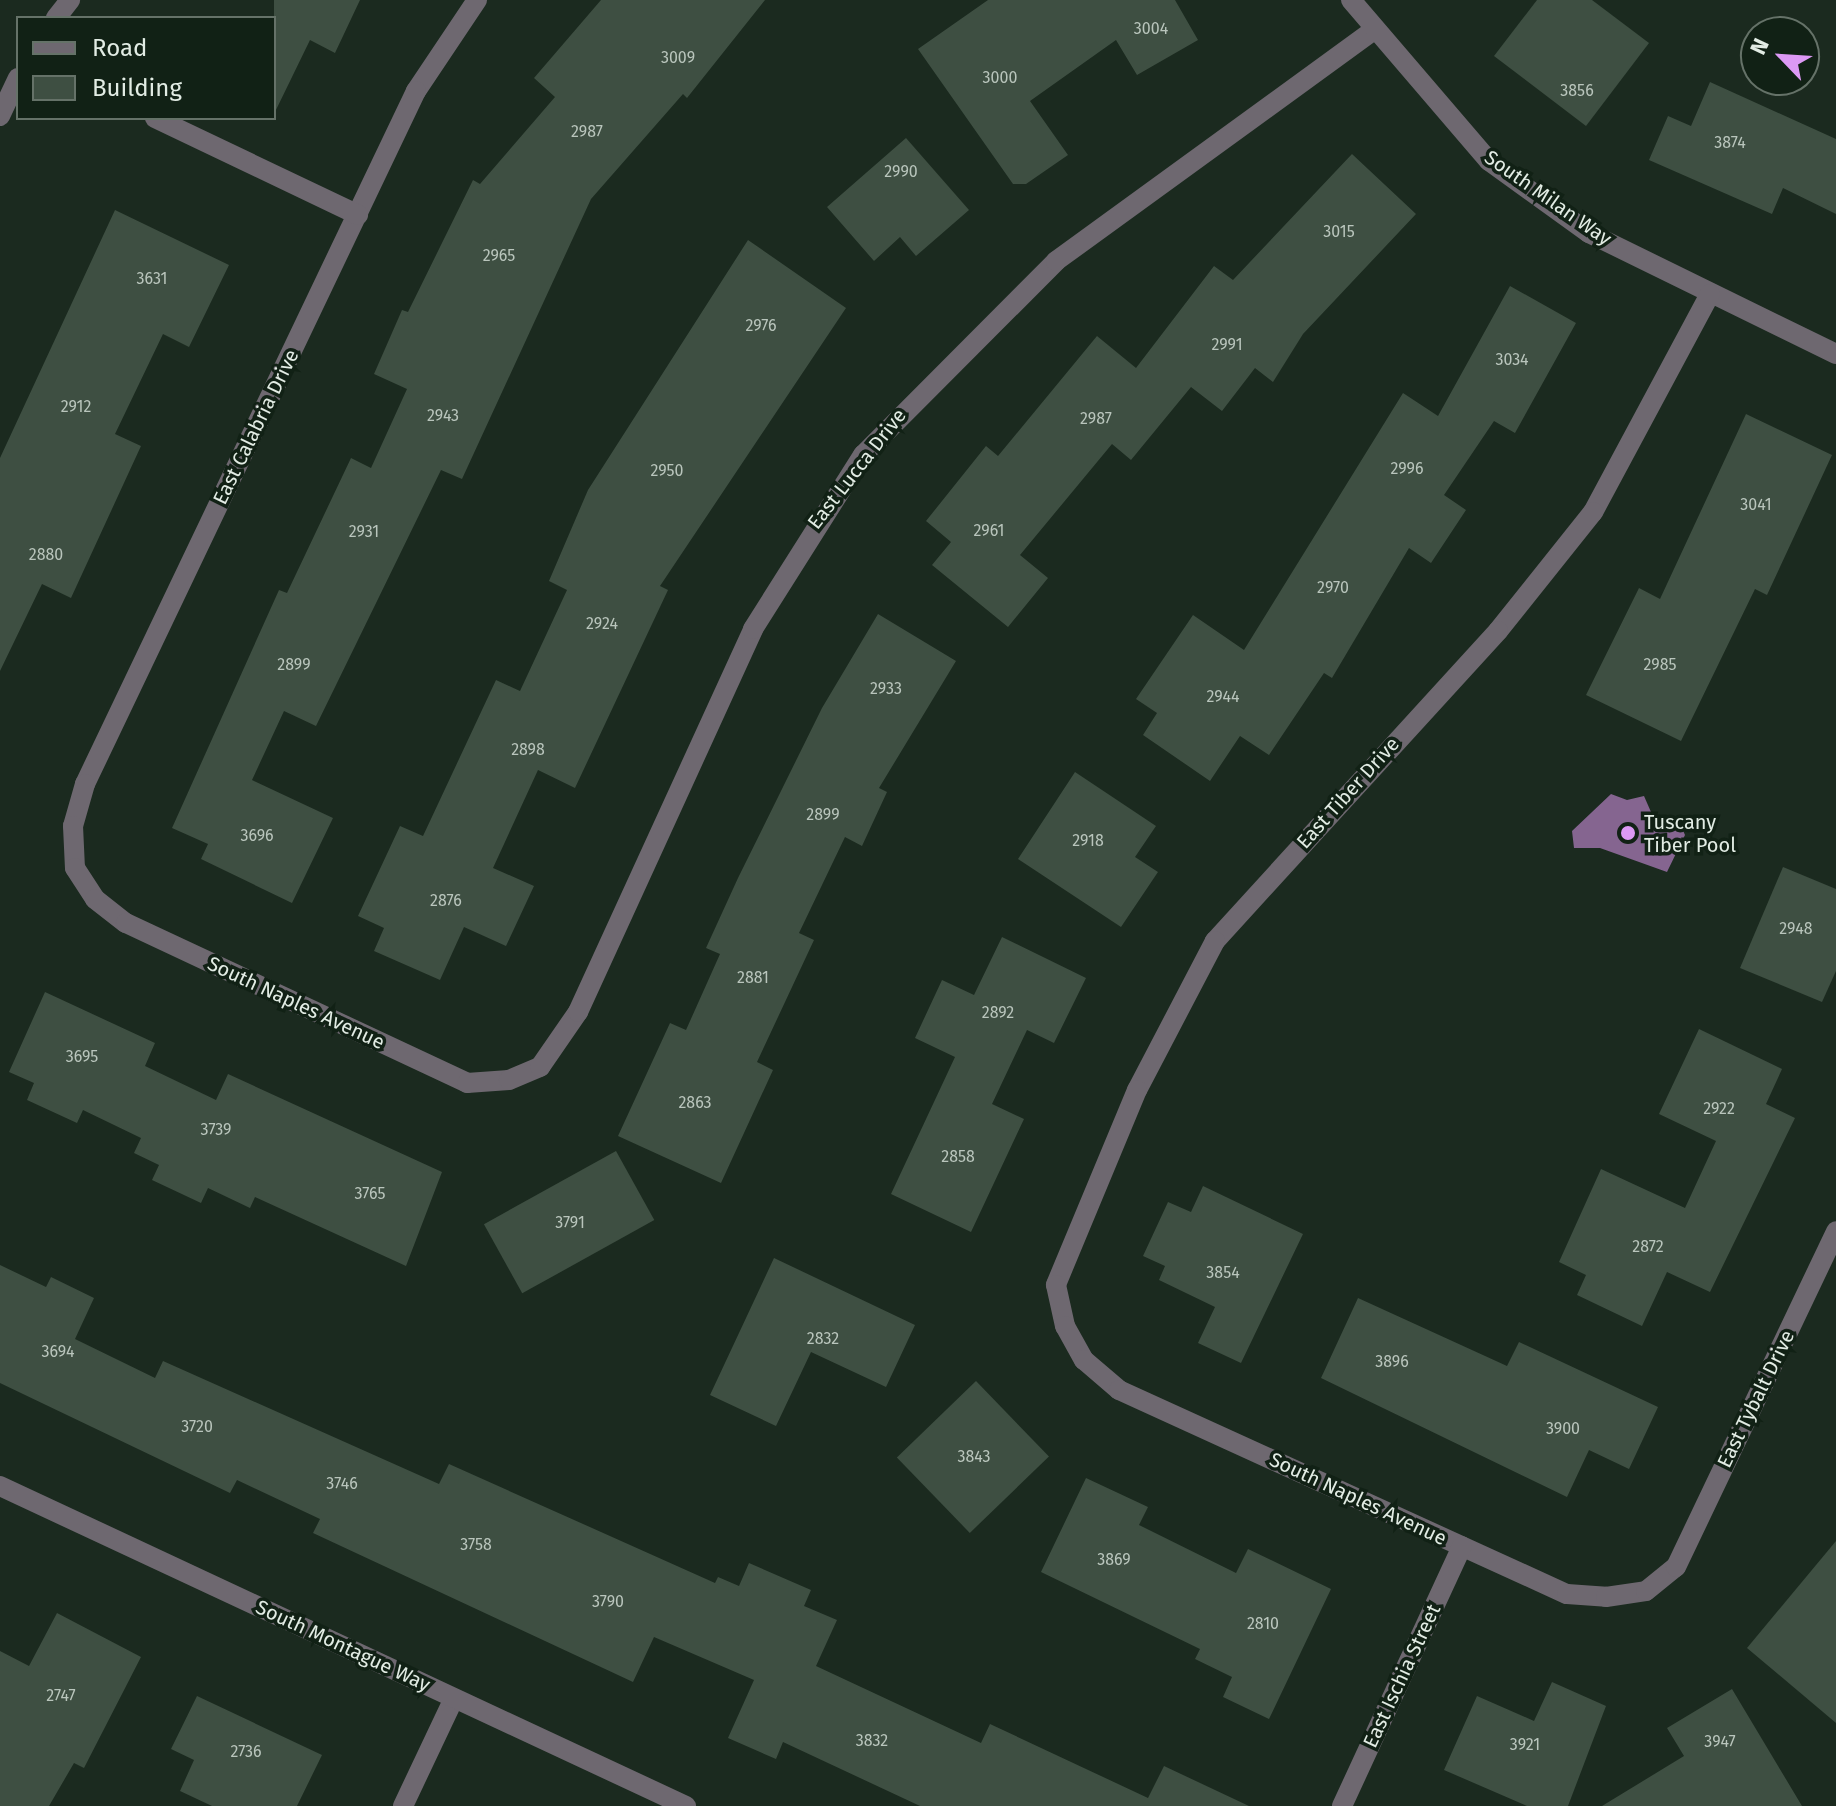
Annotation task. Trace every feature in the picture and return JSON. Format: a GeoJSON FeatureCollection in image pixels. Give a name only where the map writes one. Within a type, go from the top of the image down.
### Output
{"type":"FeatureCollection","features":[{"type":"Feature","properties":{"kind":"street"},"geometry":{"type":"LineString","coordinates":[[58,16],[70,0]]}},
{"type":"Feature","properties":{"kind":"street","name":"East Calabria Drive"},"geometry":{"type":"LineString","coordinates":[[75,868],[73,826],[85,784],[416,91],[477,0]]}},
{"type":"Feature","properties":{"kind":"street","name":"South Milan Way"},"geometry":{"type":"LineString","coordinates":[[1351,0],[1372,31],[1489,161],[1589,233],[1836,354]]}},
{"type":"Feature","properties":{"kind":"street","name":"East Lucca Drive"},"geometry":{"type":"LineString","coordinates":[[540,1067],[578,1012],[753,629],[863,455],[1056,261],[1372,31]]}},
{"type":"Feature","properties":{"kind":"street"},"geometry":{"type":"LineString","coordinates":[[0,116],[16,82]]}},
{"type":"Feature","properties":{"kind":"street"},"geometry":{"type":"LineString","coordinates":[[159,120],[358,215]]}},
{"type":"Feature","properties":{"kind":"street","name":"East Tiber Drive"},"geometry":{"type":"LineString","coordinates":[[1065,1326],[1056,1285],[1068,1243],[1172,1014],[1215,941],[1498,631],[1593,512],[1710,294]]}},
{"type":"Feature","properties":{"kind":"street","name":"South Naples Avenue"},"geometry":{"type":"LineString","coordinates":[[75,868],[95,899],[126,923],[467,1083],[509,1080],[540,1067]]}},
{"type":"Feature","properties":{"kind":"street","name":"East Tybalt Drive"},"geometry":{"type":"LineString","coordinates":[[1676,1567],[1836,1231]]}},
{"type":"Feature","properties":{"kind":"street","name":"South Naples Avenue"},"geometry":{"type":"LineString","coordinates":[[1065,1326],[1084,1360],[1119,1390],[1567,1594],[1646,1591],[1676,1567]]}},
{"type":"Feature","properties":{"kind":"street","name":"South Montague Way"},"geometry":{"type":"LineString","coordinates":[[0,1486],[686,1806]]}},
{"type":"Feature","properties":{"kind":"street","name":"East Ischia Street"},"geometry":{"type":"LineString","coordinates":[[1342,1806],[1462,1546]]}},
{"type":"Feature","properties":{"kind":"street"},"geometry":{"type":"LineString","coordinates":[[403,1806],[454,1698]]}},
{"type":"Feature","properties":{"kind":"shaded area","name":"Tuscany Tiber Pool"},"geometry":{"type":"Polygon","coordinates":[[[1611,794],[1627,800],[1644,796],[1651,812],[1681,826],[1685,835],[1667,872],[1600,848],[1574,848],[1572,831],[1611,794]]]}},
{"type":"Feature","properties":{"kind":"building"},"geometry":{"type":"Polygon","coordinates":[[[274,0],[360,0],[335,53],[310,40],[276,110],[276,16],[274,0]]]}},
{"type":"Feature","properties":{"kind":"building"},"geometry":{"type":"Polygon","coordinates":[[[601,0],[765,0],[687,98],[683,94],[591,199],[462,479],[441,470],[316,726],[284,711],[252,780],[333,818],[292,903],[201,859],[208,844],[172,828],[279,590],[287,593],[351,458],[371,468],[407,389],[374,374],[402,310],[408,312],[473,180],[480,184],[555,97],[534,78],[601,0]]]}},
{"type":"Feature","properties":{"kind":"building"},"geometry":{"type":"Polygon","coordinates":[[[988,0],[1175,0],[1198,40],[1137,75],[1116,40],[1030,101],[1068,155],[1026,184],[1013,184],[918,49],[988,0]]]}},
{"type":"Feature","properties":{"kind":"building"},"geometry":{"type":"Polygon","coordinates":[[[1537,0],[1592,0],[1649,43],[1586,126],[1494,56],[1537,0]]]}},
{"type":"Feature","properties":{"kind":"building"},"geometry":{"type":"Polygon","coordinates":[[[1710,82],[1836,139],[1836,214],[1783,188],[1772,214],[1649,160],[1668,116],[1691,126],[1710,82]]]}},
{"type":"Feature","properties":{"kind":"building"},"geometry":{"type":"Polygon","coordinates":[[[906,138],[969,210],[916,256],[900,237],[874,261],[827,207],[906,138]]]}},
{"type":"Feature","properties":{"kind":"building"},"geometry":{"type":"Polygon","coordinates":[[[1352,154],[1416,214],[1303,334],[1273,382],[1255,368],[1222,411],[1191,387],[1131,460],[1112,444],[1020,555],[1048,578],[1008,627],[932,565],[951,542],[926,521],[986,446],[998,456],[1097,336],[1136,368],[1214,266],[1233,280],[1352,154]]]}},
{"type":"Feature","properties":{"kind":"building"},"geometry":{"type":"Polygon","coordinates":[[[115,210],[229,265],[189,347],[163,334],[115,434],[141,446],[71,598],[42,584],[0,671],[0,458],[115,210]]]}},
{"type":"Feature","properties":{"kind":"building"},"geometry":{"type":"Polygon","coordinates":[[[748,240],[846,308],[660,586],[668,590],[575,788],[538,770],[493,868],[534,886],[506,946],[464,927],[440,980],[374,951],[384,928],[358,916],[400,826],[423,836],[496,680],[520,691],[567,590],[549,581],[588,490],[748,240]]]}},
{"type":"Feature","properties":{"kind":"building"},"geometry":{"type":"Polygon","coordinates":[[[1510,286],[1576,323],[1515,433],[1494,421],[1444,495],[1466,510],[1431,563],[1409,548],[1332,678],[1324,673],[1269,755],[1240,736],[1210,781],[1143,735],[1157,713],[1136,699],[1193,615],[1244,650],[1403,393],[1438,416],[1510,286]]]}},
{"type":"Feature","properties":{"kind":"building"},"geometry":{"type":"Polygon","coordinates":[[[1746,414],[1832,455],[1767,595],[1755,589],[1681,741],[1586,695],[1639,588],[1660,599],[1746,414]]]}},
{"type":"Feature","properties":{"kind":"building"},"geometry":{"type":"Polygon","coordinates":[[[878,614],[956,661],[879,788],[887,792],[862,846],[845,837],[799,933],[814,940],[757,1062],[773,1070],[721,1183],[618,1136],[670,1023],[686,1030],[720,954],[706,948],[738,878],[822,708],[878,614]]]}},
{"type":"Feature","properties":{"kind":"building"},"geometry":{"type":"Polygon","coordinates":[[[1075,772],[1156,826],[1135,857],[1158,872],[1121,927],[1018,859],[1075,772]]]}},
{"type":"Feature","properties":{"kind":"building"},"geometry":{"type":"Polygon","coordinates":[[[1783,867],[1836,889],[1836,971],[1822,1002],[1740,968],[1783,867]]]}},
{"type":"Feature","properties":{"kind":"building"},"geometry":{"type":"Polygon","coordinates":[[[1002,937],[1086,978],[1054,1043],[1027,1030],[992,1104],[1024,1119],[971,1232],[891,1194],[955,1057],[915,1038],[942,980],[974,995],[1002,937]]]}},
{"type":"Feature","properties":{"kind":"building"},"geometry":{"type":"Polygon","coordinates":[[[45,992],[155,1043],[145,1066],[216,1100],[228,1074],[442,1172],[406,1266],[255,1197],[250,1208],[208,1188],[201,1203],[152,1180],[159,1165],[134,1153],[141,1138],[83,1110],[77,1123],[27,1100],[34,1083],[9,1072],[45,992]]]}},
{"type":"Feature","properties":{"kind":"building"},"geometry":{"type":"Polygon","coordinates":[[[1699,1029],[1782,1069],[1766,1104],[1795,1118],[1710,1292],[1667,1272],[1642,1326],[1577,1295],[1586,1275],[1559,1262],[1601,1169],[1685,1208],[1716,1141],[1659,1114],[1699,1029]]]}},
{"type":"Feature","properties":{"kind":"building"},"geometry":{"type":"Polygon","coordinates":[[[616,1151],[654,1220],[522,1293],[484,1224],[616,1151]]]}},
{"type":"Feature","properties":{"kind":"building"},"geometry":{"type":"Polygon","coordinates":[[[1203,1186],[1303,1234],[1241,1363],[1198,1343],[1215,1307],[1159,1280],[1165,1266],[1143,1256],[1168,1202],[1191,1212],[1203,1186]]]}},
{"type":"Feature","properties":{"kind":"building"},"geometry":{"type":"Polygon","coordinates":[[[774,1258],[915,1325],[886,1387],[811,1352],[776,1426],[710,1395],[774,1258]]]}},
{"type":"Feature","properties":{"kind":"building"},"geometry":{"type":"Polygon","coordinates":[[[0,1265],[46,1287],[51,1277],[94,1298],[75,1339],[155,1378],[163,1361],[439,1484],[449,1464],[715,1583],[718,1577],[739,1586],[749,1563],[811,1590],[804,1606],[837,1620],[816,1666],[981,1743],[990,1724],[1148,1798],[1164,1766],[1249,1806],[920,1806],[783,1742],[776,1759],[728,1738],[754,1680],[654,1637],[633,1682],[313,1533],[320,1519],[237,1480],[230,1493],[0,1383],[0,1265]]]}},
{"type":"Feature","properties":{"kind":"building"},"geometry":{"type":"Polygon","coordinates":[[[1358,1298],[1507,1366],[1519,1342],[1658,1407],[1629,1469],[1589,1450],[1567,1497],[1321,1378],[1358,1298]]]}},
{"type":"Feature","properties":{"kind":"building"},"geometry":{"type":"Polygon","coordinates":[[[976,1381],[1049,1457],[970,1533],[897,1457],[976,1381]]]}},
{"type":"Feature","properties":{"kind":"building"},"geometry":{"type":"Polygon","coordinates":[[[1086,1478],[1148,1507],[1139,1525],[1236,1573],[1248,1549],[1331,1589],[1269,1719],[1223,1697],[1232,1677],[1195,1659],[1200,1649],[1041,1572],[1086,1478]]]}},
{"type":"Feature","properties":{"kind":"building"},"geometry":{"type":"Polygon","coordinates":[[[1836,1541],[1836,1723],[1747,1648],[1836,1541]]]}},
{"type":"Feature","properties":{"kind":"building"},"geometry":{"type":"Polygon","coordinates":[[[57,1613],[141,1657],[84,1768],[74,1763],[49,1806],[0,1806],[0,1651],[29,1666],[57,1613]]]}},
{"type":"Feature","properties":{"kind":"building"},"geometry":{"type":"Polygon","coordinates":[[[1552,1682],[1606,1706],[1568,1806],[1527,1806],[1444,1770],[1477,1696],[1534,1721],[1552,1682]]]}},
{"type":"Feature","properties":{"kind":"building"},"geometry":{"type":"Polygon","coordinates":[[[1732,1689],[1802,1806],[1602,1806],[1684,1756],[1667,1728],[1732,1689]]]}},
{"type":"Feature","properties":{"kind":"building"},"geometry":{"type":"Polygon","coordinates":[[[197,1696],[322,1755],[297,1806],[212,1806],[180,1791],[194,1760],[171,1749],[197,1696]]]}},
{"type":"Feature","properties":{"kind":"place","name":"Tuscany Tiber Pool"},"geometry":{"type":"Point","coordinates":[1628,833]}}]}
